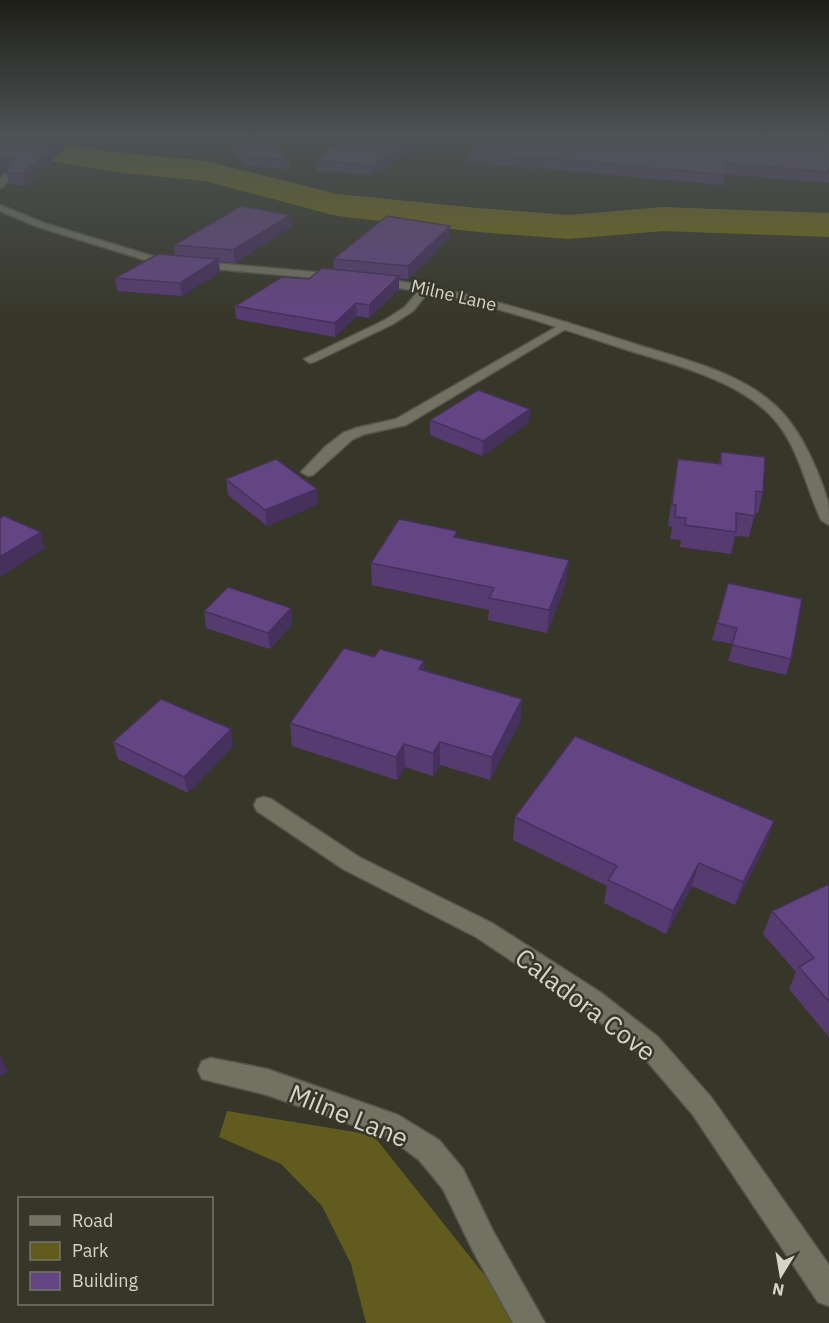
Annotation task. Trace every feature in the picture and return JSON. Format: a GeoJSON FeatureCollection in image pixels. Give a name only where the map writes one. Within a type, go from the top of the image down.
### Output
{"type":"FeatureCollection","features":[{"type":"Feature","properties":{"kind":"street"},"geometry":{"type":"LineString","coordinates":[[0,208],[62,232],[158,261],[345,278]]}},
{"type":"Feature","properties":{"kind":"street","name":"Milne Lane"},"geometry":{"type":"LineString","coordinates":[[368,280],[427,287],[565,325],[700,371],[755,395],[776,413],[792,433],[829,520]]}},
{"type":"Feature","properties":{"kind":"street"},"geometry":{"type":"LineString","coordinates":[[310,359],[388,322],[409,309],[427,287]]}},
{"type":"Feature","properties":{"kind":"street"},"geometry":{"type":"LineString","coordinates":[[308,472],[339,441],[355,433],[385,428],[401,422],[565,325]]}},
{"type":"Feature","properties":{"kind":"street","name":"Caladora Cove"},"geometry":{"type":"LineString","coordinates":[[264,805],[351,863],[484,930],[591,1000],[649,1045],[702,1106],[829,1291]]}},
{"type":"Feature","properties":{"kind":"street","name":"Milne Lane"},"geometry":{"type":"LineString","coordinates":[[211,1070],[267,1082],[398,1128],[429,1150],[453,1179],[483,1241],[530,1323]]}},
{"type":"Feature","properties":{"kind":"green space"},"geometry":{"type":"Polygon","coordinates":[[[227,1111],[373,1135],[490,1282],[515,1323],[366,1323],[351,1264],[322,1206],[281,1164],[219,1137],[227,1111]]]}},
{"type":"Feature","properties":{"kind":"building"},"geometry":{"type":"Polygon","coordinates":[[[241,206],[290,215],[233,250],[174,245],[241,206]]]}},
{"type":"Feature","properties":{"kind":"building"},"geometry":{"type":"Polygon","coordinates":[[[387,216],[450,226],[408,266],[333,259],[387,216]]]}},
{"type":"Feature","properties":{"kind":"building"},"geometry":{"type":"Polygon","coordinates":[[[158,254],[218,259],[180,283],[115,278],[158,254]]]}},
{"type":"Feature","properties":{"kind":"building"},"geometry":{"type":"Polygon","coordinates":[[[322,268],[399,276],[369,305],[356,303],[335,323],[235,306],[282,277],[309,279],[322,268]]]}},
{"type":"Feature","properties":{"kind":"building"},"geometry":{"type":"Polygon","coordinates":[[[478,390],[530,409],[483,441],[430,420],[478,390]]]}},
{"type":"Feature","properties":{"kind":"building"},"geometry":{"type":"Polygon","coordinates":[[[721,452],[765,457],[763,492],[756,491],[755,516],[736,513],[736,532],[685,525],[686,518],[675,517],[676,505],[672,504],[678,459],[721,464],[721,452]]]}},
{"type":"Feature","properties":{"kind":"building"},"geometry":{"type":"Polygon","coordinates":[[[276,459],[317,489],[265,510],[226,479],[276,459]]]}},
{"type":"Feature","properties":{"kind":"building"},"geometry":{"type":"Polygon","coordinates":[[[4,516],[41,532],[0,557],[0,518],[4,516]]]}},
{"type":"Feature","properties":{"kind":"building"},"geometry":{"type":"Polygon","coordinates":[[[399,519],[457,531],[454,537],[569,560],[549,610],[489,598],[494,588],[371,563],[399,519]]]}},
{"type":"Feature","properties":{"kind":"building"},"geometry":{"type":"Polygon","coordinates":[[[728,583],[802,599],[791,659],[732,645],[737,628],[717,623],[728,583]]]}},
{"type":"Feature","properties":{"kind":"building"},"geometry":{"type":"Polygon","coordinates":[[[228,587],[291,608],[268,633],[204,611],[228,587]]]}},
{"type":"Feature","properties":{"kind":"building"},"geometry":{"type":"Polygon","coordinates":[[[344,648],[374,657],[380,649],[424,661],[419,669],[522,699],[492,757],[440,742],[433,753],[404,744],[396,757],[290,723],[344,648]]]}},
{"type":"Feature","properties":{"kind":"building"},"geometry":{"type":"Polygon","coordinates":[[[161,699],[231,729],[184,777],[113,742],[161,699]]]}},
{"type":"Feature","properties":{"kind":"building"},"geometry":{"type":"Polygon","coordinates":[[[575,736],[774,821],[743,882],[699,863],[673,911],[608,880],[617,866],[515,817],[575,736]]]}},
{"type":"Feature","properties":{"kind":"building"},"geometry":{"type":"Polygon","coordinates":[[[829,884],[829,1002],[799,967],[814,958],[772,911],[829,884]]]}},
{"type":"Feature","properties":{"kind":"waterway"},"geometry":{"type":"LineString","coordinates":[[305,197],[337,205],[568,227],[663,219],[829,225]]}}]}
